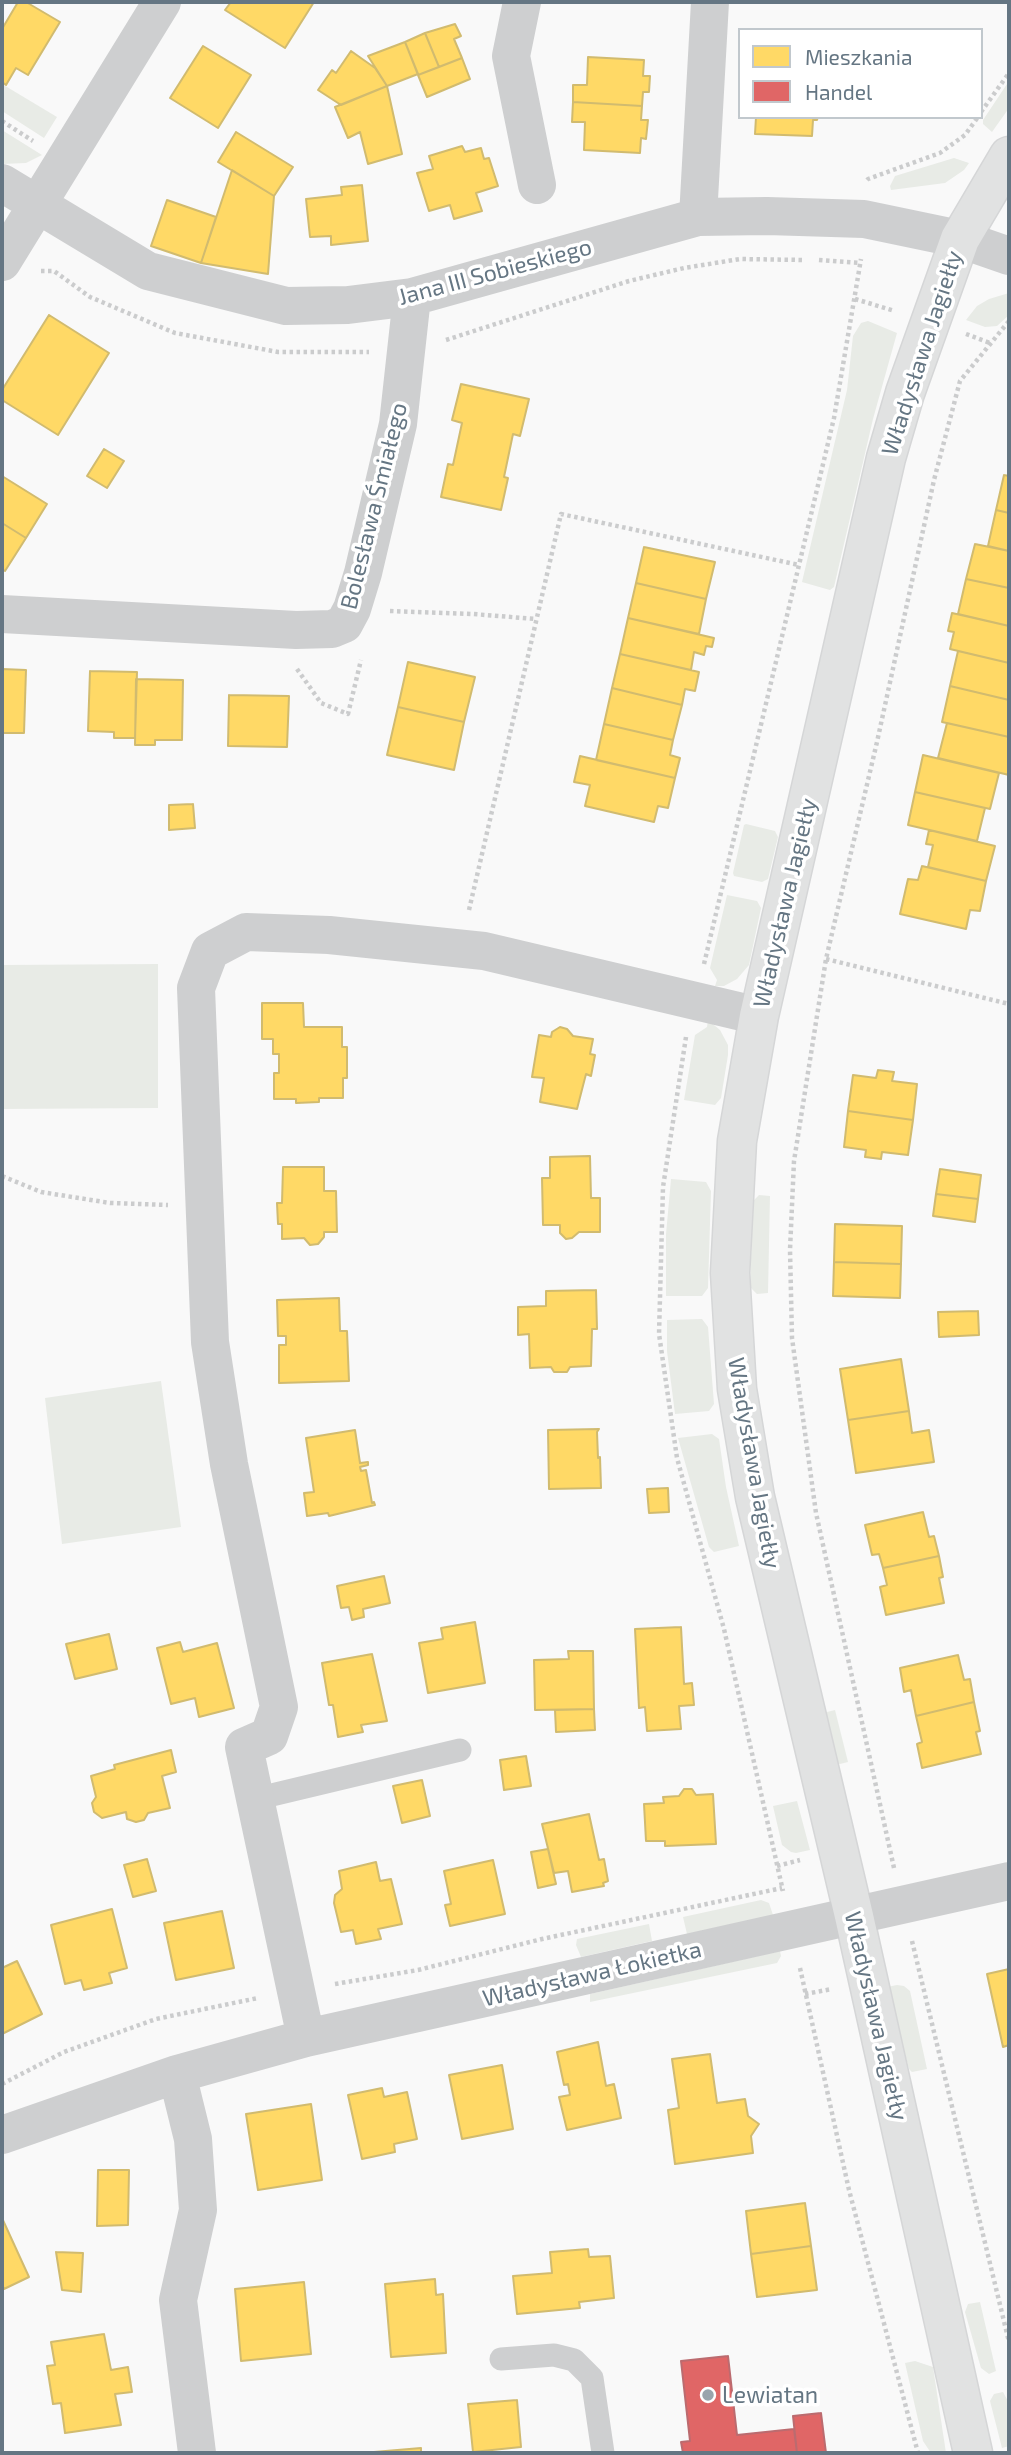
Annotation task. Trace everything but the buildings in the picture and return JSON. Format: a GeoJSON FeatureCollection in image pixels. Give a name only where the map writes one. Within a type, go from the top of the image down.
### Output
{"type":"FeatureCollection","features":[{"type":"Feature","properties":{"kind":"street"},"geometry":{"type":"LineString","coordinates":[[2,262],[162,2]]}},
{"type":"Feature","properties":{"kind":"street"},"geometry":{"type":"LineString","coordinates":[[522,2],[511,56],[537,185]]}},
{"type":"Feature","properties":{"kind":"street"},"geometry":{"type":"LineString","coordinates":[[698,218],[710,2]]}},
{"type":"Feature","properties":{"kind":"street","name":"Władysława Jagiełły"},"geometry":{"type":"LineString","coordinates":[[973,2453],[854,1916],[755,1497],[737,1389],[730,1273],[737,1141],[759,1016],[886,458],[905,393],[960,239],[1009,156]]}},
{"type":"Feature","properties":{"kind":"street","name":"Jana III Sobieskiego"},"geometry":{"type":"LineString","coordinates":[[2,183],[148,271],[286,306],[348,305],[412,297],[698,218],[766,216],[864,219],[960,239],[1009,256]]}},
{"type":"Feature","properties":{"kind":"street","name":"Bolesława Śmiałego"},"geometry":{"type":"LineString","coordinates":[[2,614],[307,630],[332,629],[344,624],[352,609],[363,573],[398,424],[412,297]]}},
{"type":"Feature","properties":{"kind":"street"},"geometry":{"type":"LineString","coordinates":[[306,2038],[244,1747],[269,1735],[279,1707],[229,1464],[210,1342],[196,988],[210,951],[246,932],[329,935],[484,951],[759,1016]]}},
{"type":"Feature","properties":{"kind":"street","name":"Władysława Łokietka"},"geometry":{"type":"LineString","coordinates":[[2,2135],[177,2074],[306,2038],[1009,1881]]}},
{"type":"Feature","properties":{"kind":"street"},"geometry":{"type":"LineString","coordinates":[[177,2074],[193,2140],[198,2210],[178,2300],[197,2453]]}},
{"type":"Feature","properties":{"kind":"lane"},"geometry":{"type":"LineString","coordinates":[[254,1799],[460,1750]]}},
{"type":"Feature","properties":{"kind":"lane"},"geometry":{"type":"LineString","coordinates":[[500,2359],[554,2355],[574,2360],[592,2378],[603,2453]]}},
{"type":"Feature","properties":{"kind":"path"},"geometry":{"type":"LineString","coordinates":[[983,110],[1009,73]]}},
{"type":"Feature","properties":{"kind":"path"},"geometry":{"type":"LineString","coordinates":[[868,178],[940,153],[965,135],[977,119]]}},
{"type":"Feature","properties":{"kind":"path"},"geometry":{"type":"LineString","coordinates":[[2,121],[43,147]]}},
{"type":"Feature","properties":{"kind":"path"},"geometry":{"type":"LineString","coordinates":[[889,1841],[816,1513],[792,1338],[790,1250],[793,1161],[826,960],[934,480],[960,381],[1009,321]]}},
{"type":"Feature","properties":{"kind":"path"},"geometry":{"type":"LineString","coordinates":[[464,949],[466,923],[561,514],[799,565]]}},
{"type":"Feature","properties":{"kind":"path"},"geometry":{"type":"LineString","coordinates":[[386,611],[536,619]]}},
{"type":"Feature","properties":{"kind":"path"},"geometry":{"type":"LineString","coordinates":[[826,960],[1009,1004]]}},
{"type":"Feature","properties":{"kind":"path"},"geometry":{"type":"LineString","coordinates":[[2,1175],[41,1192],[110,1203],[205,1206]]}},
{"type":"Feature","properties":{"kind":"path"},"geometry":{"type":"LineString","coordinates":[[2,2084],[64,2052],[156,2019],[295,1989],[418,1970],[542,1938],[782,1888]]}},
{"type":"Feature","properties":{"kind":"path"},"geometry":{"type":"LineString","coordinates":[[919,1969],[1009,2342]]}},
{"type":"Feature","properties":{"kind":"path"},"geometry":{"type":"LineString","coordinates":[[805,1994],[849,2190],[918,2453]]}},
{"type":"Feature","properties":{"kind":"shaded area"},"geometry":{"type":"Polygon","coordinates":[[[1009,81],[1009,108],[992,132],[983,124],[983,120],[1009,81]]]}},
{"type":"Feature","properties":{"kind":"shaded area"},"geometry":{"type":"Polygon","coordinates":[[[2,84],[57,117],[44,138],[2,111],[2,84]]]}},
{"type":"Feature","properties":{"kind":"shaded area"},"geometry":{"type":"Polygon","coordinates":[[[2,130],[42,155],[26,163],[2,164],[2,130]]]}},
{"type":"Feature","properties":{"kind":"shaded area"},"geometry":{"type":"Polygon","coordinates":[[[954,158],[969,163],[964,170],[945,183],[891,190],[895,176],[954,158]]]}},
{"type":"Feature","properties":{"kind":"shaded area"},"geometry":{"type":"Polygon","coordinates":[[[1009,293],[1009,315],[997,326],[985,327],[966,320],[977,306],[1009,293]]]}},
{"type":"Feature","properties":{"kind":"shaded area"},"geometry":{"type":"Polygon","coordinates":[[[868,321],[897,333],[873,419],[834,587],[830,590],[802,582],[847,390],[853,336],[861,323],[868,321]]]}},
{"type":"Feature","properties":{"kind":"shaded area"},"geometry":{"type":"Polygon","coordinates":[[[746,824],[775,831],[778,837],[768,879],[762,882],[734,876],[733,873],[746,824]]]}},
{"type":"Feature","properties":{"kind":"shaded area"},"geometry":{"type":"Polygon","coordinates":[[[727,895],[757,901],[761,908],[749,965],[737,979],[724,986],[715,986],[717,980],[710,968],[727,895]]]}},
{"type":"Feature","properties":{"kind":"shaded area"},"geometry":{"type":"Polygon","coordinates":[[[158,964],[158,1108],[2,1109],[2,965],[158,964]]]}},
{"type":"Feature","properties":{"kind":"shaded area"},"geometry":{"type":"Polygon","coordinates":[[[708,1020],[720,1030],[728,1045],[721,1098],[715,1105],[684,1100],[695,1035],[707,1027],[708,1020]]]}},
{"type":"Feature","properties":{"kind":"shaded area"},"geometry":{"type":"Polygon","coordinates":[[[671,1179],[706,1182],[711,1191],[708,1288],[702,1296],[666,1296],[666,1234],[671,1179]]]}},
{"type":"Feature","properties":{"kind":"shaded area"},"geometry":{"type":"Polygon","coordinates":[[[759,1195],[770,1196],[768,1293],[757,1294],[750,1287],[753,1201],[759,1195]]]}},
{"type":"Feature","properties":{"kind":"shaded area"},"geometry":{"type":"Polygon","coordinates":[[[702,1319],[708,1327],[714,1404],[709,1411],[675,1414],[667,1351],[667,1320],[702,1319]]]}},
{"type":"Feature","properties":{"kind":"shaded area"},"geometry":{"type":"Polygon","coordinates":[[[161,1381],[181,1527],[62,1544],[45,1398],[161,1381]]]}},
{"type":"Feature","properties":{"kind":"shaded area"},"geometry":{"type":"Polygon","coordinates":[[[712,1434],[719,1439],[739,1546],[714,1552],[709,1547],[678,1438],[712,1434]]]}},
{"type":"Feature","properties":{"kind":"shaded area"},"geometry":{"type":"Polygon","coordinates":[[[835,1710],[848,1762],[840,1764],[832,1761],[823,1719],[827,1712],[835,1710]]]}},
{"type":"Feature","properties":{"kind":"shaded area"},"geometry":{"type":"Polygon","coordinates":[[[797,1801],[810,1850],[796,1853],[782,1845],[773,1806],[797,1801]]]}},
{"type":"Feature","properties":{"kind":"shaded area"},"geometry":{"type":"Polygon","coordinates":[[[761,1900],[769,1903],[773,1915],[687,1934],[683,1917],[761,1900]]]}},
{"type":"Feature","properties":{"kind":"shaded area"},"geometry":{"type":"Polygon","coordinates":[[[649,1924],[652,1941],[581,1957],[576,1945],[577,1939],[649,1924]]]}},
{"type":"Feature","properties":{"kind":"shaded area"},"geometry":{"type":"Polygon","coordinates":[[[780,1951],[781,1956],[777,1963],[590,2002],[590,1994],[780,1951]]]}},
{"type":"Feature","properties":{"kind":"shaded area"},"geometry":{"type":"Polygon","coordinates":[[[897,1985],[910,1991],[927,2069],[912,2072],[909,2069],[887,1987],[897,1985]]]}},
{"type":"Feature","properties":{"kind":"shaded area"},"geometry":{"type":"Polygon","coordinates":[[[980,2302],[996,2371],[989,2374],[981,2368],[965,2312],[968,2304],[980,2302]]]}},
{"type":"Feature","properties":{"kind":"shaded area"},"geometry":{"type":"Polygon","coordinates":[[[915,2361],[933,2367],[946,2453],[931,2453],[923,2441],[905,2363],[915,2361]]]}},
{"type":"Feature","properties":{"kind":"shaded area"},"geometry":{"type":"Polygon","coordinates":[[[1003,2392],[1009,2403],[1009,2446],[1002,2448],[990,2401],[994,2394],[1003,2392]]]}},
{"type":"Feature","properties":{"kind":"place","name":"Lewiatan"},"geometry":{"type":"Point","coordinates":[708,2395]}}]}
